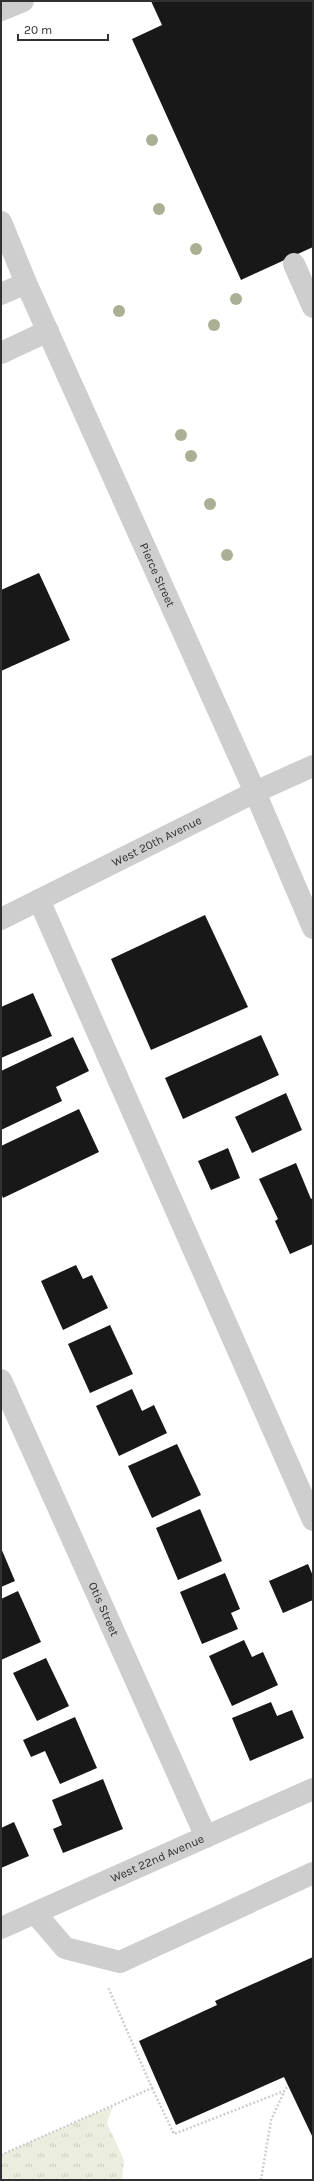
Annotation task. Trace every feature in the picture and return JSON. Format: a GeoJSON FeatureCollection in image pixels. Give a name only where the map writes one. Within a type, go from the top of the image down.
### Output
{"type":"FeatureCollection","features":[{"type":"Feature","properties":{"kind":"street"},"geometry":{"type":"LineString","coordinates":[[1,10],[23,1]]}},
{"type":"Feature","properties":{"kind":"street","name":"Pierce Street"},"geometry":{"type":"LineString","coordinates":[[1,222],[26,283],[255,792],[313,928]]}},
{"type":"Feature","properties":{"kind":"street"},"geometry":{"type":"LineString","coordinates":[[294,264],[313,307]]}},
{"type":"Feature","properties":{"kind":"street"},"geometry":{"type":"LineString","coordinates":[[1,294],[26,283]]}},
{"type":"Feature","properties":{"kind":"street"},"geometry":{"type":"LineString","coordinates":[[1,353],[48,331]]}},
{"type":"Feature","properties":{"kind":"street","name":"West 20th Avenue"},"geometry":{"type":"LineString","coordinates":[[1,919],[255,792],[313,766]]}},
{"type":"Feature","properties":{"kind":"street"},"geometry":{"type":"LineString","coordinates":[[39,900],[313,1520]]}},
{"type":"Feature","properties":{"kind":"street","name":"Otis Street"},"geometry":{"type":"LineString","coordinates":[[1,1380],[206,1837]]}},
{"type":"Feature","properties":{"kind":"street","name":"West 22nd Avenue"},"geometry":{"type":"LineString","coordinates":[[1,1928],[313,1789]]}},
{"type":"Feature","properties":{"kind":"street"},"geometry":{"type":"LineString","coordinates":[[35,1913],[65,1948],[120,1962],[313,1873]]}},
{"type":"Feature","properties":{"kind":"path"},"geometry":{"type":"LineString","coordinates":[[106,1983],[174,2134],[284,2092]]}},
{"type":"Feature","properties":{"kind":"path"},"geometry":{"type":"LineString","coordinates":[[261,2180],[271,2120],[288,2086]]}},
{"type":"Feature","properties":{"kind":"path"},"geometry":{"type":"LineString","coordinates":[[1,2154],[152,2088]]}},
{"type":"Feature","properties":{"kind":"green space"},"geometry":{"type":"Polygon","coordinates":[[[113,2106],[107,2123],[124,2160],[122,2180],[1,2180],[1,2155],[113,2106]]]}},
{"type":"Feature","properties":{"kind":"building"},"geometry":{"type":"Polygon","coordinates":[[[151,1],[313,1],[313,247],[241,280],[132,39],[162,25],[151,1]]]}},
{"type":"Feature","properties":{"kind":"building"},"geometry":{"type":"Polygon","coordinates":[[[39,573],[70,640],[1,671],[1,590],[39,573]]]}},
{"type":"Feature","properties":{"kind":"building"},"geometry":{"type":"Polygon","coordinates":[[[205,915],[248,1007],[151,1050],[111,959],[205,915]]]}},
{"type":"Feature","properties":{"kind":"building"},"geometry":{"type":"Polygon","coordinates":[[[33,993],[52,1036],[1,1058],[1,1007],[33,993]]]}},
{"type":"Feature","properties":{"kind":"building"},"geometry":{"type":"Polygon","coordinates":[[[261,1035],[279,1075],[183,1119],[165,1078],[261,1035]]]}},
{"type":"Feature","properties":{"kind":"building"},"geometry":{"type":"Polygon","coordinates":[[[73,1037],[89,1071],[56,1087],[62,1101],[1,1130],[1,1071],[73,1037]]]}},
{"type":"Feature","properties":{"kind":"building"},"geometry":{"type":"Polygon","coordinates":[[[286,1093],[302,1130],[252,1153],[235,1117],[286,1093]]]}},
{"type":"Feature","properties":{"kind":"building"},"geometry":{"type":"Polygon","coordinates":[[[79,1109],[99,1152],[3,1198],[1,1193],[1,1146],[79,1109]]]}},
{"type":"Feature","properties":{"kind":"building"},"geometry":{"type":"Polygon","coordinates":[[[228,1148],[240,1178],[211,1190],[198,1161],[228,1148]]]}},
{"type":"Feature","properties":{"kind":"building"},"geometry":{"type":"Polygon","coordinates":[[[296,1163],[311,1199],[313,1198],[313,1244],[290,1254],[275,1221],[278,1219],[259,1179],[296,1163]]]}},
{"type":"Feature","properties":{"kind":"building"},"geometry":{"type":"Polygon","coordinates":[[[76,1265],[83,1279],[92,1275],[108,1308],[63,1330],[41,1281],[76,1265]]]}},
{"type":"Feature","properties":{"kind":"building"},"geometry":{"type":"Polygon","coordinates":[[[110,1325],[133,1374],[90,1393],[68,1344],[110,1325]]]}},
{"type":"Feature","properties":{"kind":"building"},"geometry":{"type":"Polygon","coordinates":[[[132,1389],[142,1411],[154,1405],[167,1433],[119,1456],[96,1406],[132,1389]]]}},
{"type":"Feature","properties":{"kind":"building"},"geometry":{"type":"Polygon","coordinates":[[[177,1444],[201,1495],[152,1518],[128,1466],[177,1444]]]}},
{"type":"Feature","properties":{"kind":"building"},"geometry":{"type":"Polygon","coordinates":[[[200,1509],[222,1561],[178,1580],[156,1528],[200,1509]]]}},
{"type":"Feature","properties":{"kind":"building"},"geometry":{"type":"Polygon","coordinates":[[[1,1548],[15,1581],[1,1587],[1,1548]]]}},
{"type":"Feature","properties":{"kind":"building"},"geometry":{"type":"Polygon","coordinates":[[[308,1564],[313,1576],[313,1600],[283,1613],[269,1581],[308,1564]]]}},
{"type":"Feature","properties":{"kind":"building"},"geometry":{"type":"Polygon","coordinates":[[[225,1573],[240,1609],[231,1613],[238,1629],[202,1644],[180,1592],[225,1573]]]}},
{"type":"Feature","properties":{"kind":"building"},"geometry":{"type":"Polygon","coordinates":[[[18,1591],[41,1642],[1,1660],[1,1599],[18,1591]]]}},
{"type":"Feature","properties":{"kind":"building"},"geometry":{"type":"Polygon","coordinates":[[[244,1640],[252,1657],[263,1652],[278,1685],[232,1706],[209,1656],[244,1640]]]}},
{"type":"Feature","properties":{"kind":"building"},"geometry":{"type":"Polygon","coordinates":[[[46,1658],[69,1706],[37,1721],[13,1673],[46,1658]]]}},
{"type":"Feature","properties":{"kind":"building"},"geometry":{"type":"Polygon","coordinates":[[[271,1702],[277,1716],[292,1710],[304,1738],[250,1761],[232,1718],[271,1702]]]}},
{"type":"Feature","properties":{"kind":"building"},"geometry":{"type":"Polygon","coordinates":[[[75,1717],[97,1768],[60,1784],[45,1751],[31,1757],[23,1740],[75,1717]]]}},
{"type":"Feature","properties":{"kind":"building"},"geometry":{"type":"Polygon","coordinates":[[[103,1779],[123,1829],[63,1853],[53,1829],[62,1825],[52,1800],[103,1779]]]}},
{"type":"Feature","properties":{"kind":"building"},"geometry":{"type":"Polygon","coordinates":[[[14,1822],[29,1856],[1,1868],[1,1828],[14,1822]]]}},
{"type":"Feature","properties":{"kind":"building"},"geometry":{"type":"Polygon","coordinates":[[[313,1957],[313,2138],[284,2077],[176,2125],[139,2041],[217,2005],[215,2001],[313,1957]]]}}]}
